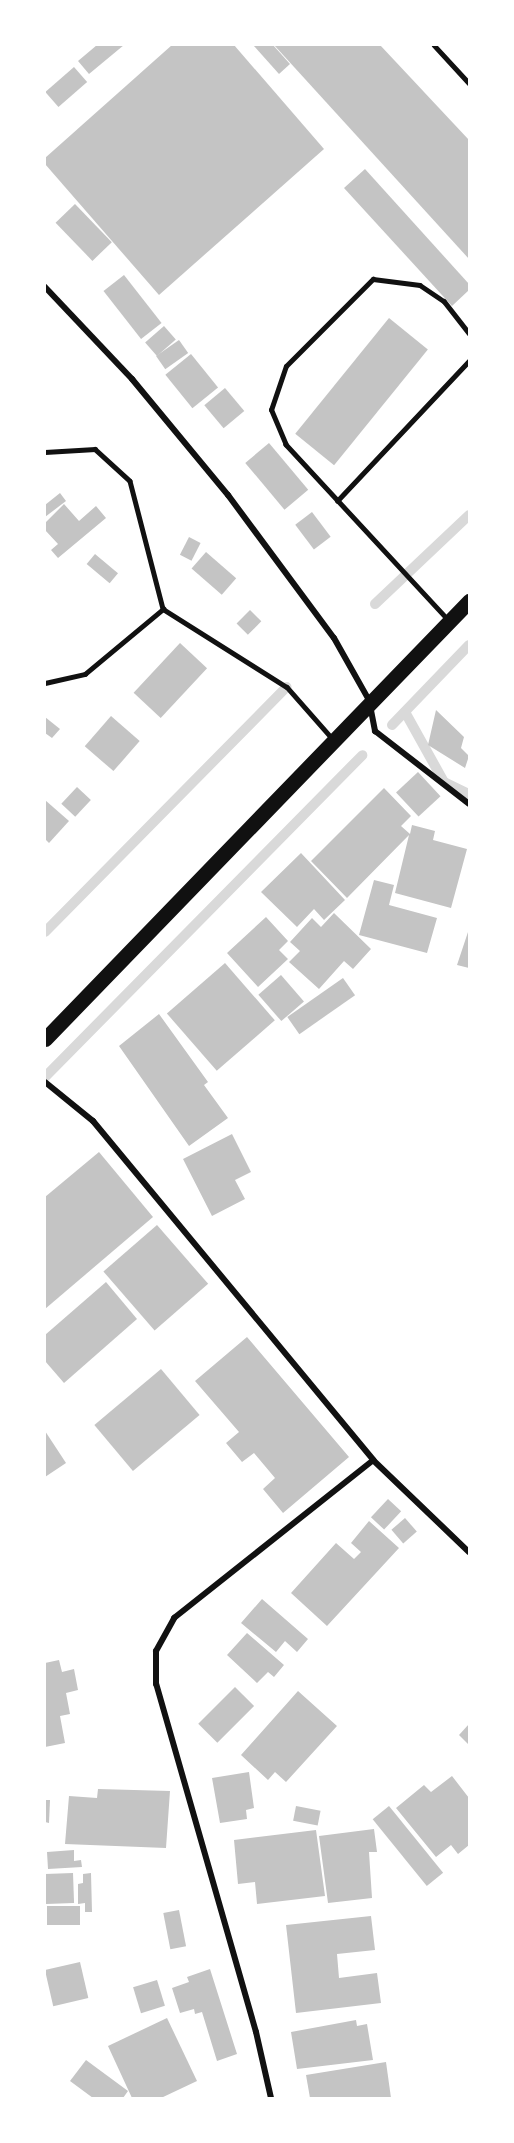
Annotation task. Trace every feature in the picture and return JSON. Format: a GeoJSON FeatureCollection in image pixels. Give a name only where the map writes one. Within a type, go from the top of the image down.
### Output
{"type":"FeatureCollection","features":[{"type":"Feature","properties":{"kind":"main road"},"geometry":{"type":"LineString","coordinates":[[45,1039],[335,742],[369,700],[469,601]]}},
{"type":"Feature","properties":{"kind":"street"},"geometry":{"type":"LineString","coordinates":[[45,287],[132,379],[228,495],[334,638],[369,700],[375,730],[469,804]]}},
{"type":"Feature","properties":{"kind":"street"},"geometry":{"type":"LineString","coordinates":[[45,1082],[93,1121],[373,1460],[469,1552]]}},
{"type":"Feature","properties":{"kind":"street"},"geometry":{"type":"LineString","coordinates":[[271,2098],[256,2032],[156,1684],[156,1651],[174,1618],[373,1460]]}},
{"type":"Feature","properties":{"kind":"lane"},"geometry":{"type":"LineString","coordinates":[[434,45],[469,83]]}},
{"type":"Feature","properties":{"kind":"lane"},"geometry":{"type":"LineString","coordinates":[[448,620],[286,446],[271,410],[286,366],[373,279],[420,285],[444,301],[469,333]]}},
{"type":"Feature","properties":{"kind":"lane"},"geometry":{"type":"LineString","coordinates":[[337,501],[469,361]]}},
{"type":"Feature","properties":{"kind":"lane"},"geometry":{"type":"LineString","coordinates":[[45,452],[95,449],[130,481],[163,609],[287,687],[335,742]]}},
{"type":"Feature","properties":{"kind":"lane"},"geometry":{"type":"LineString","coordinates":[[45,683],[85,674],[163,609]]}},
{"type":"Feature","properties":{"kind":"building"},"geometry":{"type":"Polygon","coordinates":[[[97,45],[124,45],[89,74],[78,61],[97,45]]]}},
{"type":"Feature","properties":{"kind":"building"},"geometry":{"type":"Polygon","coordinates":[[[172,45],[234,45],[324,149],[159,295],[45,164],[45,158],[172,45]]]}},
{"type":"Feature","properties":{"kind":"building"},"geometry":{"type":"Polygon","coordinates":[[[253,45],[273,45],[290,64],[279,74],[253,45]]]}},
{"type":"Feature","properties":{"kind":"building"},"geometry":{"type":"Polygon","coordinates":[[[274,45],[380,45],[469,140],[469,259],[274,45]]]}},
{"type":"Feature","properties":{"kind":"building"},"geometry":{"type":"Polygon","coordinates":[[[74,67],[87,82],[58,107],[45,92],[74,67]]]}},
{"type":"Feature","properties":{"kind":"building"},"geometry":{"type":"Polygon","coordinates":[[[365,169],[469,284],[469,290],[452,306],[344,188],[365,169]]]}},
{"type":"Feature","properties":{"kind":"building"},"geometry":{"type":"Polygon","coordinates":[[[75,204],[112,242],[92,261],[56,223],[75,204]]]}},
{"type":"Feature","properties":{"kind":"building"},"geometry":{"type":"Polygon","coordinates":[[[124,275],[162,323],[141,339],[104,291],[124,275]]]}},
{"type":"Feature","properties":{"kind":"building"},"geometry":{"type":"Polygon","coordinates":[[[389,318],[428,349],[334,465],[295,434],[389,318]]]}},
{"type":"Feature","properties":{"kind":"building"},"geometry":{"type":"Polygon","coordinates":[[[164,326],[176,340],[157,356],[145,342],[164,326]]]}},
{"type":"Feature","properties":{"kind":"building"},"geometry":{"type":"Polygon","coordinates":[[[179,340],[188,353],[165,369],[156,356],[179,340]]]}},
{"type":"Feature","properties":{"kind":"building"},"geometry":{"type":"Polygon","coordinates":[[[191,354],[218,387],[192,408],[165,375],[191,354]]]}},
{"type":"Feature","properties":{"kind":"building"},"geometry":{"type":"Polygon","coordinates":[[[225,388],[244,411],[224,428],[204,405],[225,388]]]}},
{"type":"Feature","properties":{"kind":"building"},"geometry":{"type":"Polygon","coordinates":[[[269,443],[308,490],[284,510],[245,463],[269,443]]]}},
{"type":"Feature","properties":{"kind":"building"},"geometry":{"type":"Polygon","coordinates":[[[60,493],[66,501],[45,517],[45,505],[60,493]]]}},
{"type":"Feature","properties":{"kind":"building"},"geometry":{"type":"Polygon","coordinates":[[[64,504],[79,521],[96,506],[106,518],[58,558],[51,550],[58,544],[45,530],[45,523],[64,504]]]}},
{"type":"Feature","properties":{"kind":"building"},"geometry":{"type":"Polygon","coordinates":[[[312,512],[331,537],[314,549],[295,525],[312,512]]]}},
{"type":"Feature","properties":{"kind":"building"},"geometry":{"type":"Polygon","coordinates":[[[189,537],[201,543],[192,561],[180,555],[189,537]]]}},
{"type":"Feature","properties":{"kind":"building"},"geometry":{"type":"Polygon","coordinates":[[[206,552],[236,578],[222,595],[192,569],[206,552]]]}},
{"type":"Feature","properties":{"kind":"building"},"geometry":{"type":"Polygon","coordinates":[[[95,554],[118,573],[110,583],[87,564],[95,554]]]}},
{"type":"Feature","properties":{"kind":"building"},"geometry":{"type":"Polygon","coordinates":[[[250,610],[261,621],[248,635],[237,623],[250,610]]]}},
{"type":"Feature","properties":{"kind":"building"},"geometry":{"type":"Polygon","coordinates":[[[180,643],[207,668],[161,718],[134,693],[180,643]]]}},
{"type":"Feature","properties":{"kind":"building"},"geometry":{"type":"Polygon","coordinates":[[[436,710],[464,737],[461,748],[469,756],[465,768],[428,745],[436,710]]]}},
{"type":"Feature","properties":{"kind":"building"},"geometry":{"type":"Polygon","coordinates":[[[111,716],[140,741],[113,771],[85,746],[111,716]]]}},
{"type":"Feature","properties":{"kind":"building"},"geometry":{"type":"Polygon","coordinates":[[[45,717],[60,729],[52,738],[45,733],[45,717]]]}},
{"type":"Feature","properties":{"kind":"building"},"geometry":{"type":"Polygon","coordinates":[[[418,772],[441,796],[419,817],[396,792],[418,772]]]}},
{"type":"Feature","properties":{"kind":"building"},"geometry":{"type":"Polygon","coordinates":[[[77,787],[91,800],[75,817],[61,804],[77,787]]]}},
{"type":"Feature","properties":{"kind":"building"},"geometry":{"type":"Polygon","coordinates":[[[384,788],[411,816],[401,826],[410,834],[412,825],[435,831],[433,840],[467,849],[451,908],[395,893],[409,835],[347,898],[311,861],[384,788]]]}},
{"type":"Feature","properties":{"kind":"building"},"geometry":{"type":"Polygon","coordinates":[[[45,800],[69,821],[49,843],[45,839],[45,800]]]}},
{"type":"Feature","properties":{"kind":"building"},"geometry":{"type":"Polygon","coordinates":[[[301,853],[345,900],[324,920],[314,909],[297,927],[261,892],[301,853]]]}},
{"type":"Feature","properties":{"kind":"building"},"geometry":{"type":"Polygon","coordinates":[[[374,880],[394,885],[389,905],[437,918],[427,953],[359,935],[374,880]]]}},
{"type":"Feature","properties":{"kind":"building"},"geometry":{"type":"Polygon","coordinates":[[[334,913],[371,949],[353,969],[344,961],[319,989],[289,962],[300,951],[290,942],[312,918],[321,927],[334,913]]]}},
{"type":"Feature","properties":{"kind":"building"},"geometry":{"type":"Polygon","coordinates":[[[266,917],[288,941],[279,950],[288,959],[258,987],[227,953],[266,917]]]}},
{"type":"Feature","properties":{"kind":"building"},"geometry":{"type":"Polygon","coordinates":[[[469,929],[469,968],[457,965],[469,929]]]}},
{"type":"Feature","properties":{"kind":"building"},"geometry":{"type":"Polygon","coordinates":[[[225,963],[275,1020],[217,1071],[167,1014],[225,963]]]}},
{"type":"Feature","properties":{"kind":"building"},"geometry":{"type":"Polygon","coordinates":[[[281,975],[304,1001],[281,1021],[258,995],[281,975]]]}},
{"type":"Feature","properties":{"kind":"building"},"geometry":{"type":"Polygon","coordinates":[[[343,978],[355,995],[299,1034],[287,1017],[343,978]]]}},
{"type":"Feature","properties":{"kind":"building"},"geometry":{"type":"Polygon","coordinates":[[[159,1014],[208,1082],[204,1085],[228,1118],[189,1146],[119,1046],[159,1014]]]}},
{"type":"Feature","properties":{"kind":"building"},"geometry":{"type":"Polygon","coordinates":[[[232,1134],[251,1172],[235,1180],[245,1199],[212,1216],[183,1159],[232,1134]]]}},
{"type":"Feature","properties":{"kind":"building"},"geometry":{"type":"Polygon","coordinates":[[[99,1152],[153,1217],[45,1309],[45,1197],[99,1152]]]}},
{"type":"Feature","properties":{"kind":"building"},"geometry":{"type":"Polygon","coordinates":[[[157,1225],[208,1284],[155,1330],[103,1272],[157,1225]]]}},
{"type":"Feature","properties":{"kind":"building"},"geometry":{"type":"Polygon","coordinates":[[[106,1282],[137,1319],[64,1383],[45,1361],[45,1335],[106,1282]]]}},
{"type":"Feature","properties":{"kind":"building"},"geometry":{"type":"Polygon","coordinates":[[[247,1337],[349,1457],[283,1513],[263,1489],[275,1478],[254,1453],[242,1462],[226,1443],[239,1432],[195,1381],[247,1337]]]}},
{"type":"Feature","properties":{"kind":"building"},"geometry":{"type":"Polygon","coordinates":[[[161,1369],[200,1415],[133,1471],[94,1425],[161,1369]]]}},
{"type":"Feature","properties":{"kind":"building"},"geometry":{"type":"Polygon","coordinates":[[[45,1431],[66,1463],[45,1477],[45,1431]]]}},
{"type":"Feature","properties":{"kind":"building"},"geometry":{"type":"Polygon","coordinates":[[[388,1499],[401,1511],[384,1530],[371,1517],[388,1499]]]}},
{"type":"Feature","properties":{"kind":"building"},"geometry":{"type":"Polygon","coordinates":[[[405,1518],[417,1532],[403,1543],[391,1530],[405,1518]]]}},
{"type":"Feature","properties":{"kind":"building"},"geometry":{"type":"Polygon","coordinates":[[[369,1521],[399,1548],[327,1626],[291,1593],[336,1543],[354,1559],[361,1552],[351,1543],[369,1521]]]}},
{"type":"Feature","properties":{"kind":"building"},"geometry":{"type":"Polygon","coordinates":[[[262,1599],[308,1639],[297,1652],[285,1641],[276,1652],[241,1623],[262,1599]]]}},
{"type":"Feature","properties":{"kind":"building"},"geometry":{"type":"Polygon","coordinates":[[[247,1633],[284,1665],[274,1677],[268,1672],[257,1683],[227,1655],[247,1633]]]}},
{"type":"Feature","properties":{"kind":"building"},"geometry":{"type":"Polygon","coordinates":[[[59,1660],[62,1672],[74,1669],[78,1690],[66,1693],[70,1714],[60,1716],[65,1743],[45,1747],[45,1663],[59,1660]]]}},
{"type":"Feature","properties":{"kind":"building"},"geometry":{"type":"Polygon","coordinates":[[[235,1687],[254,1706],[217,1743],[198,1724],[235,1687]]]}},
{"type":"Feature","properties":{"kind":"building"},"geometry":{"type":"Polygon","coordinates":[[[298,1691],[337,1726],[286,1782],[275,1772],[268,1780],[241,1755],[298,1691]]]}},
{"type":"Feature","properties":{"kind":"building"},"geometry":{"type":"Polygon","coordinates":[[[469,1724],[469,1745],[459,1735],[469,1724]]]}},
{"type":"Feature","properties":{"kind":"building"},"geometry":{"type":"Polygon","coordinates":[[[249,1772],[254,1808],[246,1810],[247,1819],[220,1823],[212,1778],[249,1772]]]}},
{"type":"Feature","properties":{"kind":"building"},"geometry":{"type":"Polygon","coordinates":[[[452,1776],[469,1798],[469,1845],[458,1854],[451,1845],[436,1857],[396,1808],[424,1785],[431,1792],[452,1776]]]}},
{"type":"Feature","properties":{"kind":"building"},"geometry":{"type":"Polygon","coordinates":[[[98,1789],[170,1791],[166,1848],[65,1844],[69,1796],[97,1798],[98,1789]]]}},
{"type":"Feature","properties":{"kind":"building"},"geometry":{"type":"Polygon","coordinates":[[[45,1800],[50,1800],[49,1823],[45,1822],[45,1800]]]}},
{"type":"Feature","properties":{"kind":"building"},"geometry":{"type":"Polygon","coordinates":[[[296,1806],[321,1811],[318,1825],[293,1821],[296,1806]]]}},
{"type":"Feature","properties":{"kind":"building"},"geometry":{"type":"Polygon","coordinates":[[[389,1806],[443,1873],[427,1886],[373,1819],[389,1806]]]}},
{"type":"Feature","properties":{"kind":"building"},"geometry":{"type":"Polygon","coordinates":[[[374,1829],[377,1852],[369,1852],[372,1898],[328,1903],[319,1836],[374,1829]]]}},
{"type":"Feature","properties":{"kind":"building"},"geometry":{"type":"Polygon","coordinates":[[[316,1830],[325,1896],[257,1904],[255,1882],[238,1884],[234,1840],[316,1830]]]}},
{"type":"Feature","properties":{"kind":"building"},"geometry":{"type":"Polygon","coordinates":[[[74,1850],[74,1861],[81,1860],[82,1867],[48,1869],[47,1852],[74,1850]]]}},
{"type":"Feature","properties":{"kind":"building"},"geometry":{"type":"Polygon","coordinates":[[[73,1873],[74,1903],[46,1904],[45,1874],[73,1873]]]}},
{"type":"Feature","properties":{"kind":"building"},"geometry":{"type":"Polygon","coordinates":[[[91,1873],[92,1912],[85,1912],[85,1903],[78,1904],[78,1884],[83,1883],[83,1874],[91,1873]]]}},
{"type":"Feature","properties":{"kind":"building"},"geometry":{"type":"Polygon","coordinates":[[[47,1906],[80,1906],[80,1925],[47,1925],[47,1906]]]}},
{"type":"Feature","properties":{"kind":"building"},"geometry":{"type":"Polygon","coordinates":[[[179,1910],[186,1946],[170,1949],[163,1913],[179,1910]]]}},
{"type":"Feature","properties":{"kind":"building"},"geometry":{"type":"Polygon","coordinates":[[[371,1916],[375,1950],[337,1954],[339,1978],[377,1973],[381,2003],[296,2013],[286,1925],[371,1916]]]}},
{"type":"Feature","properties":{"kind":"building"},"geometry":{"type":"Polygon","coordinates":[[[80,1962],[88,1998],[53,2006],[45,1970],[80,1962]]]}},
{"type":"Feature","properties":{"kind":"building"},"geometry":{"type":"Polygon","coordinates":[[[210,1969],[237,2054],[217,2061],[202,2012],[195,2014],[194,2009],[180,2013],[172,1988],[189,1982],[187,1977],[210,1969]]]}},
{"type":"Feature","properties":{"kind":"building"},"geometry":{"type":"Polygon","coordinates":[[[157,1980],[165,2006],[141,2013],[133,1987],[157,1980]]]}},
{"type":"Feature","properties":{"kind":"building"},"geometry":{"type":"Polygon","coordinates":[[[167,2018],[197,2081],[161,2098],[132,2098],[108,2046],[167,2018]]]}},
{"type":"Feature","properties":{"kind":"building"},"geometry":{"type":"Polygon","coordinates":[[[356,2020],[357,2026],[367,2024],[373,2060],[297,2069],[291,2032],[356,2020]]]}},
{"type":"Feature","properties":{"kind":"building"},"geometry":{"type":"Polygon","coordinates":[[[86,2060],[128,2091],[123,2098],[93,2098],[70,2081],[86,2060]]]}},
{"type":"Feature","properties":{"kind":"building"},"geometry":{"type":"Polygon","coordinates":[[[386,2062],[391,2098],[310,2098],[306,2075],[386,2062]]]}},
{"type":"Feature","properties":{"kind":"waterway"},"geometry":{"type":"LineString","coordinates":[[375,604],[469,515]]}},
{"type":"Feature","properties":{"kind":"waterway"},"geometry":{"type":"LineString","coordinates":[[392,725],[469,645]]}},
{"type":"Feature","properties":{"kind":"waterway"},"geometry":{"type":"LineString","coordinates":[[45,932],[287,687]]}},
{"type":"Feature","properties":{"kind":"waterway"},"geometry":{"type":"LineString","coordinates":[[405,712],[444,782],[469,794]]}},
{"type":"Feature","properties":{"kind":"waterway"},"geometry":{"type":"LineString","coordinates":[[45,1077],[362,755]]}}]}
